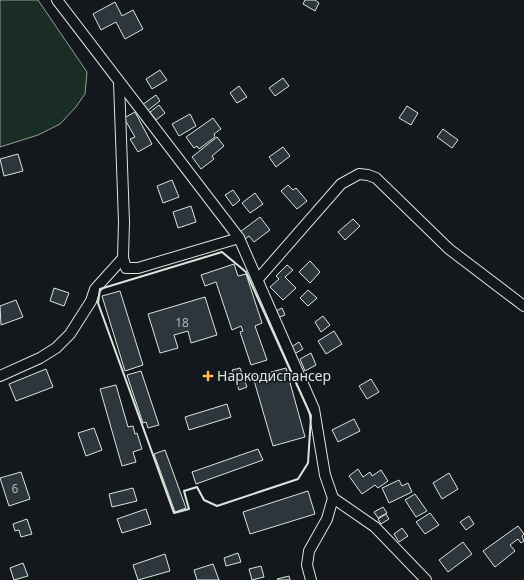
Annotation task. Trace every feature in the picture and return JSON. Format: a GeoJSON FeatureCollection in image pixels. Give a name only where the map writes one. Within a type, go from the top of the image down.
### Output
{"type":"FeatureCollection","features":[{"type":"Feature","properties":{"kind":"street"},"geometry":{"type":"LineString","coordinates":[[57,0],[118,82],[239,238],[258,279],[314,409],[325,475],[333,498],[327,519],[309,551],[307,564],[311,580]]}},
{"type":"Feature","properties":{"kind":"street"},"geometry":{"type":"LineString","coordinates":[[118,82],[124,222],[123,258],[126,268],[138,268],[239,238]]}},
{"type":"Feature","properties":{"kind":"street"},"geometry":{"type":"LineString","coordinates":[[258,279],[341,184],[359,174],[368,175],[383,184],[449,249],[524,306]]}},
{"type":"Feature","properties":{"kind":"street"},"geometry":{"type":"LineString","coordinates":[[0,376],[40,358],[56,348],[70,334],[91,301],[95,289],[123,258]]}},
{"type":"Feature","properties":{"kind":"street"},"geometry":{"type":"LineString","coordinates":[[333,498],[375,527],[426,580]]}},
{"type":"Feature","properties":{"kind":"green space"},"geometry":{"type":"Polygon","coordinates":[[[0,0],[38,0],[87,72],[85,94],[75,108],[60,124],[38,135],[0,147],[0,0]]]}},
{"type":"Feature","properties":{"kind":"building"},"geometry":{"type":"Polygon","coordinates":[[[305,0],[315,0],[319,3],[315,11],[303,4],[305,0]]]}},
{"type":"Feature","properties":{"kind":"building"},"geometry":{"type":"Polygon","coordinates":[[[115,2],[122,16],[133,10],[143,29],[125,39],[116,22],[101,30],[93,14],[115,2]]]}},
{"type":"Feature","properties":{"kind":"building"},"geometry":{"type":"Polygon","coordinates":[[[160,70],[167,80],[152,89],[146,79],[160,70]]]}},
{"type":"Feature","properties":{"kind":"building"},"geometry":{"type":"Polygon","coordinates":[[[283,78],[289,86],[275,96],[269,88],[283,78]]]}},
{"type":"Feature","properties":{"kind":"building"},"geometry":{"type":"Polygon","coordinates":[[[239,86],[247,97],[237,103],[230,93],[239,86]]]}},
{"type":"Feature","properties":{"kind":"building"},"geometry":{"type":"Polygon","coordinates":[[[156,95],[160,101],[147,111],[142,105],[156,95]]]}},
{"type":"Feature","properties":{"kind":"building"},"geometry":{"type":"Polygon","coordinates":[[[159,105],[165,113],[156,120],[150,112],[159,105]]]}},
{"type":"Feature","properties":{"kind":"building"},"geometry":{"type":"Polygon","coordinates":[[[407,106],[418,113],[411,125],[399,118],[407,106]]]}},
{"type":"Feature","properties":{"kind":"building"},"geometry":{"type":"Polygon","coordinates":[[[135,112],[152,144],[138,152],[130,139],[135,137],[124,118],[135,112]]]}},
{"type":"Feature","properties":{"kind":"building"},"geometry":{"type":"Polygon","coordinates":[[[190,114],[196,126],[179,136],[172,124],[190,114]]]}},
{"type":"Feature","properties":{"kind":"building"},"geometry":{"type":"Polygon","coordinates":[[[213,118],[221,129],[214,134],[215,137],[199,149],[197,146],[194,148],[186,137],[213,118]]]}},
{"type":"Feature","properties":{"kind":"building"},"geometry":{"type":"Polygon","coordinates":[[[443,129],[458,140],[452,148],[437,137],[443,129]]]}},
{"type":"Feature","properties":{"kind":"building"},"geometry":{"type":"Polygon","coordinates":[[[217,137],[224,146],[212,156],[214,159],[201,169],[192,157],[217,137]]]}},
{"type":"Feature","properties":{"kind":"building"},"geometry":{"type":"Polygon","coordinates":[[[283,147],[290,156],[276,167],[269,157],[283,147]]]}},
{"type":"Feature","properties":{"kind":"building"},"geometry":{"type":"Polygon","coordinates":[[[18,154],[23,171],[4,176],[0,159],[18,154]]]}},
{"type":"Feature","properties":{"kind":"building"},"geometry":{"type":"Polygon","coordinates":[[[172,180],[179,197],[163,203],[157,186],[172,180]]]}},
{"type":"Feature","properties":{"kind":"building"},"geometry":{"type":"Polygon","coordinates":[[[288,185],[293,190],[296,188],[307,201],[297,209],[281,191],[288,185]]]}},
{"type":"Feature","properties":{"kind":"building"},"geometry":{"type":"Polygon","coordinates":[[[233,190],[240,200],[233,206],[225,195],[233,190]]]}},
{"type":"Feature","properties":{"kind":"building"},"geometry":{"type":"Polygon","coordinates":[[[255,193],[263,204],[250,213],[242,203],[255,193]]]}},
{"type":"Feature","properties":{"kind":"building"},"geometry":{"type":"Polygon","coordinates":[[[191,206],[196,222],[178,228],[173,212],[191,206]]]}},
{"type":"Feature","properties":{"kind":"building"},"geometry":{"type":"Polygon","coordinates":[[[260,217],[270,230],[254,242],[249,236],[245,239],[240,232],[260,217]]]}},
{"type":"Feature","properties":{"kind":"building"},"geometry":{"type":"Polygon","coordinates":[[[353,219],[360,226],[345,240],[338,232],[353,219]]]}},
{"type":"Feature","properties":{"kind":"building"},"geometry":{"type":"Polygon","coordinates":[[[310,261],[320,272],[310,283],[299,272],[310,261]]]}},
{"type":"Feature","properties":{"kind":"building"},"geometry":{"type":"Polygon","coordinates":[[[234,264],[238,276],[246,274],[262,323],[255,326],[267,360],[251,365],[240,332],[243,331],[241,326],[232,330],[216,282],[205,286],[201,275],[234,264]]]}},
{"type":"Feature","properties":{"kind":"building"},"geometry":{"type":"Polygon","coordinates":[[[287,265],[293,270],[285,277],[296,288],[283,300],[270,287],[279,279],[276,276],[287,265]]]}},
{"type":"Feature","properties":{"kind":"building"},"geometry":{"type":"Polygon","coordinates":[[[54,288],[69,293],[64,306],[50,301],[54,288]]]}},
{"type":"Feature","properties":{"kind":"building"},"geometry":{"type":"Polygon","coordinates":[[[308,290],[317,298],[308,306],[300,298],[308,290]]]}},
{"type":"Feature","properties":{"kind":"building"},"geometry":{"type":"Polygon","coordinates":[[[120,291],[143,365],[125,371],[102,296],[120,291]]]}},
{"type":"Feature","properties":{"kind":"building"},"geometry":{"type":"Polygon","coordinates":[[[205,297],[217,335],[191,343],[188,331],[174,335],[178,348],[160,353],[148,314],[205,297]]]}},
{"type":"Feature","properties":{"kind":"building"},"geometry":{"type":"Polygon","coordinates":[[[16,300],[23,317],[1,325],[0,306],[16,300]]]}},
{"type":"Feature","properties":{"kind":"building"},"geometry":{"type":"Polygon","coordinates":[[[282,308],[285,315],[277,318],[274,312],[282,308]]]}},
{"type":"Feature","properties":{"kind":"building"},"geometry":{"type":"Polygon","coordinates":[[[323,316],[330,325],[321,332],[315,322],[323,316]]]}},
{"type":"Feature","properties":{"kind":"building"},"geometry":{"type":"Polygon","coordinates":[[[334,331],[342,344],[326,354],[318,341],[334,331]]]}},
{"type":"Feature","properties":{"kind":"building"},"geometry":{"type":"Polygon","coordinates":[[[299,342],[303,349],[294,354],[290,348],[299,342]]]}},
{"type":"Feature","properties":{"kind":"building"},"geometry":{"type":"Polygon","coordinates":[[[311,353],[316,365],[305,371],[300,359],[311,353]]]}},
{"type":"Feature","properties":{"kind":"building"},"geometry":{"type":"Polygon","coordinates":[[[240,368],[247,387],[239,390],[232,370],[240,368]]]}},
{"type":"Feature","properties":{"kind":"building"},"geometry":{"type":"Polygon","coordinates":[[[286,368],[305,437],[273,446],[253,377],[286,368]]]}},
{"type":"Feature","properties":{"kind":"building"},"geometry":{"type":"Polygon","coordinates":[[[46,369],[53,387],[16,401],[9,384],[46,369]]]}},
{"type":"Feature","properties":{"kind":"building"},"geometry":{"type":"Polygon","coordinates":[[[141,371],[159,425],[148,428],[146,422],[143,423],[127,375],[141,371]]]}},
{"type":"Feature","properties":{"kind":"building"},"geometry":{"type":"Polygon","coordinates":[[[371,379],[379,392],[367,399],[359,386],[371,379]]]}},
{"type":"Feature","properties":{"kind":"building"},"geometry":{"type":"Polygon","coordinates":[[[116,385],[128,427],[133,426],[142,449],[133,452],[136,462],[122,466],[100,389],[116,385]]]}},
{"type":"Feature","properties":{"kind":"building"},"geometry":{"type":"Polygon","coordinates":[[[227,404],[231,417],[189,430],[185,417],[227,404]]]}},
{"type":"Feature","properties":{"kind":"building"},"geometry":{"type":"Polygon","coordinates":[[[354,419],[360,431],[338,442],[332,430],[354,419]]]}},
{"type":"Feature","properties":{"kind":"building"},"geometry":{"type":"Polygon","coordinates":[[[94,428],[102,450],[86,456],[78,433],[94,428]]]}},
{"type":"Feature","properties":{"kind":"building"},"geometry":{"type":"Polygon","coordinates":[[[258,449],[263,460],[196,484],[192,472],[258,449]]]}},
{"type":"Feature","properties":{"kind":"building"},"geometry":{"type":"Polygon","coordinates":[[[165,450],[186,508],[175,512],[154,454],[165,450]]]}},
{"type":"Feature","properties":{"kind":"building"},"geometry":{"type":"Polygon","coordinates":[[[358,469],[363,477],[370,472],[372,476],[381,470],[388,481],[378,488],[375,485],[362,494],[349,476],[358,469]]]}},
{"type":"Feature","properties":{"kind":"building"},"geometry":{"type":"Polygon","coordinates":[[[21,472],[30,499],[9,506],[0,478],[21,472]]]}},
{"type":"Feature","properties":{"kind":"building"},"geometry":{"type":"Polygon","coordinates":[[[449,473],[458,489],[442,499],[433,483],[449,473]]]}},
{"type":"Feature","properties":{"kind":"building"},"geometry":{"type":"Polygon","coordinates":[[[399,480],[402,486],[408,483],[412,492],[389,503],[382,488],[399,480]]]}},
{"type":"Feature","properties":{"kind":"building"},"geometry":{"type":"Polygon","coordinates":[[[133,488],[137,501],[112,507],[109,494],[133,488]]]}},
{"type":"Feature","properties":{"kind":"building"},"geometry":{"type":"Polygon","coordinates":[[[308,491],[315,514],[250,534],[243,512],[308,491]]]}},
{"type":"Feature","properties":{"kind":"building"},"geometry":{"type":"Polygon","coordinates":[[[415,494],[427,511],[416,517],[405,500],[415,494]]]}},
{"type":"Feature","properties":{"kind":"building"},"geometry":{"type":"Polygon","coordinates":[[[383,507],[387,513],[378,518],[374,512],[383,507]]]}},
{"type":"Feature","properties":{"kind":"building"},"geometry":{"type":"Polygon","coordinates":[[[146,509],[151,524],[122,533],[117,519],[146,509]]]}},
{"type":"Feature","properties":{"kind":"building"},"geometry":{"type":"Polygon","coordinates":[[[430,513],[439,525],[425,534],[416,522],[430,513]]]}},
{"type":"Feature","properties":{"kind":"building"},"geometry":{"type":"Polygon","coordinates":[[[386,514],[389,519],[381,524],[378,519],[386,514]]]}},
{"type":"Feature","properties":{"kind":"building"},"geometry":{"type":"Polygon","coordinates":[[[469,516],[474,524],[466,530],[460,522],[469,516]]]}},
{"type":"Feature","properties":{"kind":"building"},"geometry":{"type":"Polygon","coordinates":[[[27,519],[32,534],[21,537],[19,530],[15,531],[13,524],[27,519]]]}},
{"type":"Feature","properties":{"kind":"building"},"geometry":{"type":"Polygon","coordinates":[[[518,526],[524,534],[522,536],[524,541],[521,543],[518,539],[510,545],[515,551],[495,567],[483,551],[518,526]]]}},
{"type":"Feature","properties":{"kind":"building"},"geometry":{"type":"Polygon","coordinates":[[[402,528],[408,536],[399,542],[394,534],[402,528]]]}},
{"type":"Feature","properties":{"kind":"building"},"geometry":{"type":"Polygon","coordinates":[[[463,542],[472,554],[448,572],[439,560],[463,542]]]}},
{"type":"Feature","properties":{"kind":"building"},"geometry":{"type":"Polygon","coordinates":[[[238,553],[241,562],[226,566],[224,558],[238,553]]]}},
{"type":"Feature","properties":{"kind":"building"},"geometry":{"type":"Polygon","coordinates":[[[165,554],[170,571],[138,580],[133,565],[165,554]]]}},
{"type":"Feature","properties":{"kind":"building"},"geometry":{"type":"Polygon","coordinates":[[[23,563],[28,576],[14,580],[10,568],[23,563]]]}},
{"type":"Feature","properties":{"kind":"building"},"geometry":{"type":"Polygon","coordinates":[[[213,564],[219,580],[197,580],[194,570],[213,564]]]}},
{"type":"Feature","properties":{"kind":"building"},"geometry":{"type":"Polygon","coordinates":[[[261,566],[264,577],[252,580],[249,569],[261,566]]]}},
{"type":"Feature","properties":{"kind":"building"},"geometry":{"type":"Polygon","coordinates":[[[289,576],[290,580],[277,579],[289,576]]]}},
{"type":"Feature","properties":{"kind":"wall"},"geometry":{"type":"LineString","coordinates":[[222,252],[246,272],[311,416],[308,463],[298,479],[217,506],[204,500],[197,487],[184,491],[189,509],[174,513],[98,303],[100,289],[222,252]]}},
{"type":"Feature","properties":{"kind":"place","name":"Наркодиспансер"},"geometry":{"type":"Point","coordinates":[208,376]}}]}
